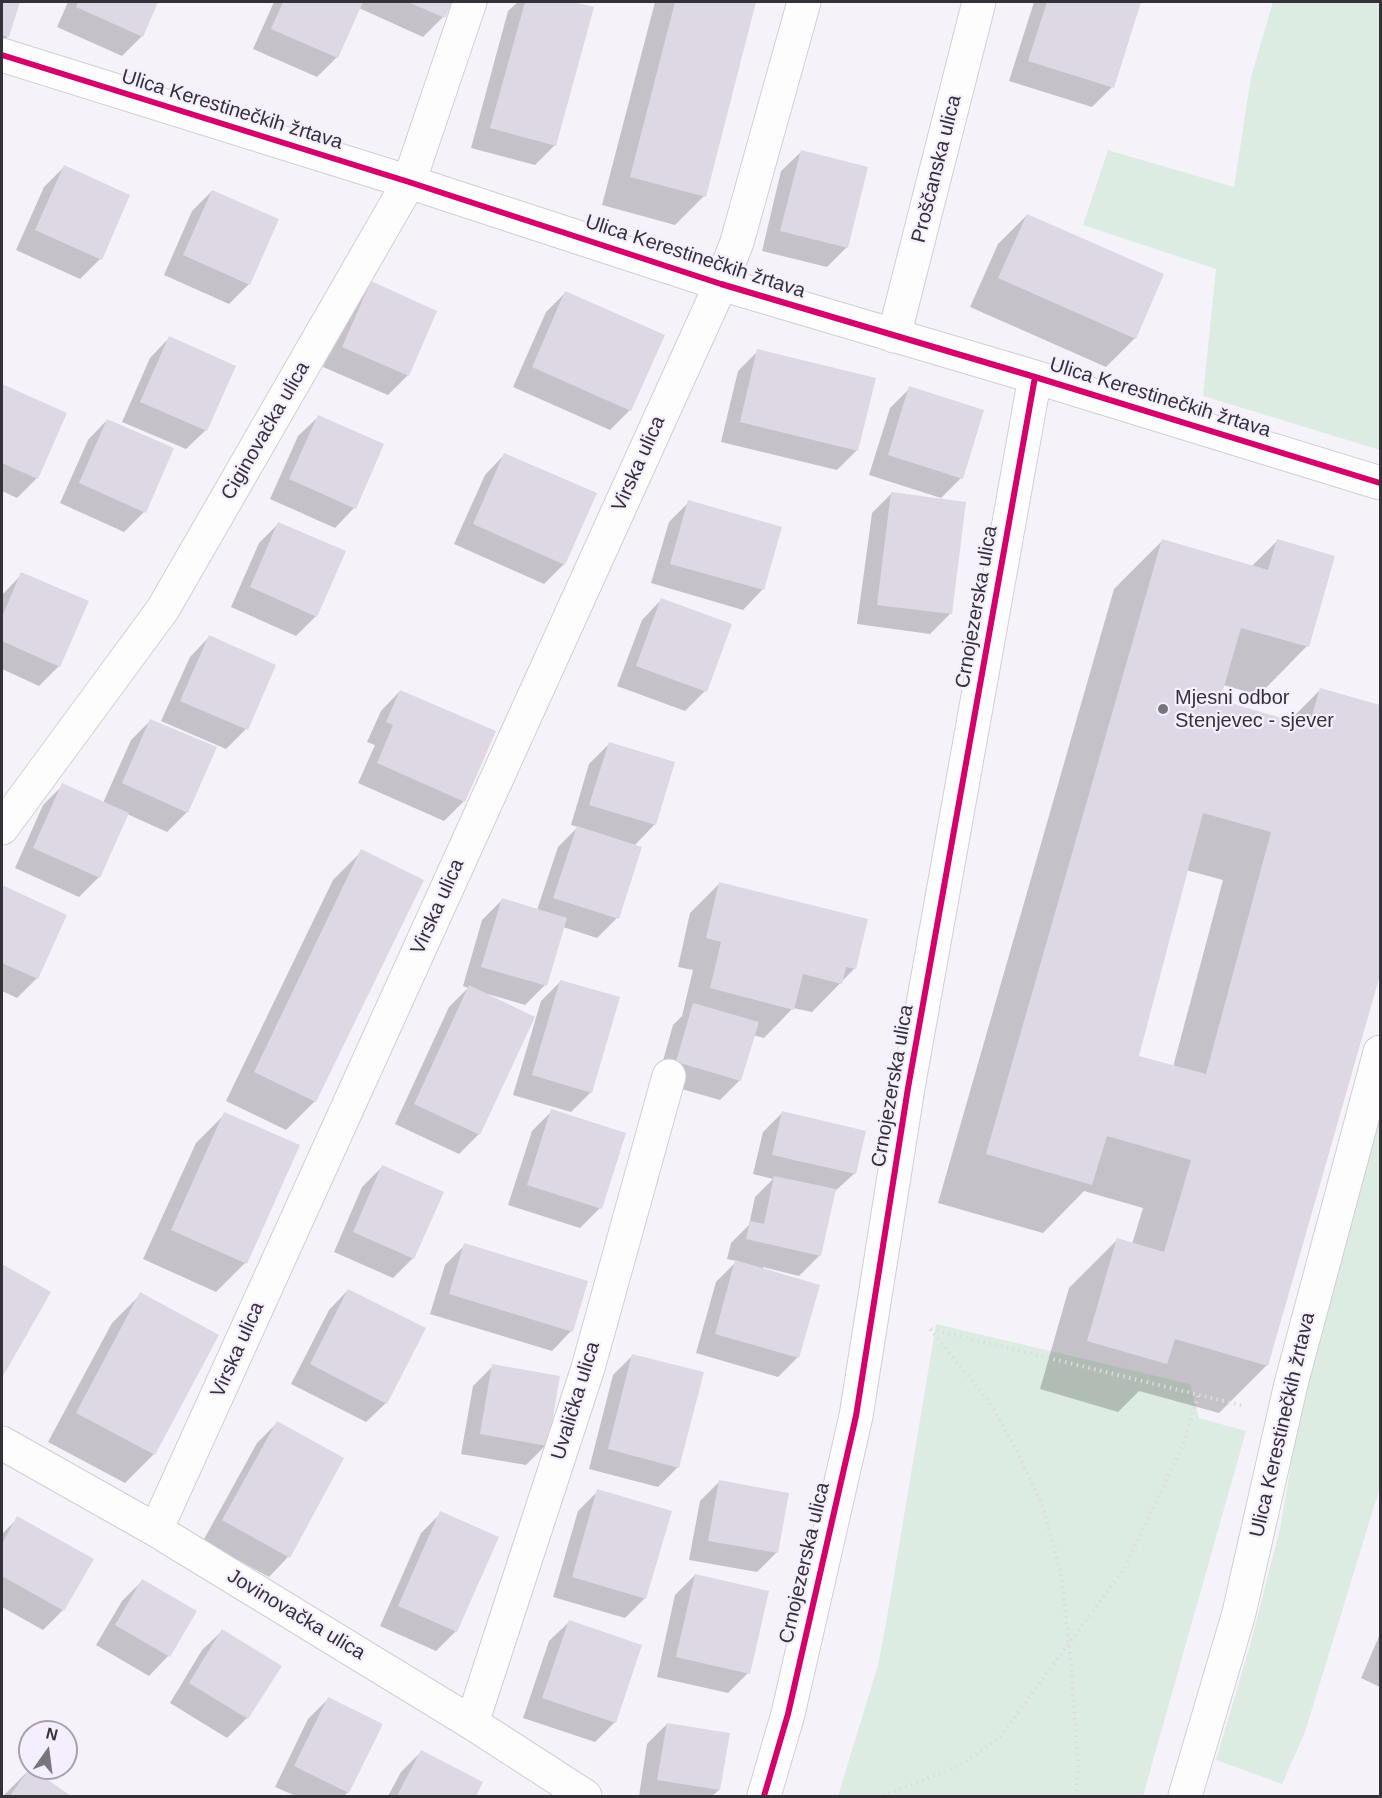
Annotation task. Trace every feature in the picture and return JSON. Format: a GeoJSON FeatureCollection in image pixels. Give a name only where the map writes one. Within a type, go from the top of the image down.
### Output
{"type":"FeatureCollection","features":[{"type":"Feature","properties":{"kind":"street","name":"Ciginovačka ulica"},"geometry":{"type":"LineString","coordinates":[[2,828],[163,609],[409,183],[470,2]]}},
{"type":"Feature","properties":{"kind":"street","name":"Virska ulica"},"geometry":{"type":"LineString","coordinates":[[156,1530],[721,284],[737,242],[804,2]]}},
{"type":"Feature","properties":{"kind":"street","name":"Proščanska ulica"},"geometry":{"type":"LineString","coordinates":[[894,336],[979,2]]}},
{"type":"Feature","properties":{"kind":"street","name":"Ulica Kerestinečkih žrtava"},"geometry":{"type":"LineString","coordinates":[[2,55],[721,284],[1380,483]]}},
{"type":"Feature","properties":{"kind":"street","name":"Crnojezerska ulica"},"geometry":{"type":"LineString","coordinates":[[764,1797],[788,1714],[856,1416],[908,1088],[1035,377]]}},
{"type":"Feature","properties":{"kind":"street","name":"Ulica Kerestinečkih žrtava"},"geometry":{"type":"LineString","coordinates":[[1185,1797],[1239,1613],[1291,1384],[1380,1053]]}},
{"type":"Feature","properties":{"kind":"street","name":"Uvalička ulica"},"geometry":{"type":"LineString","coordinates":[[472,1723],[588,1368],[669,1076]]}},
{"type":"Feature","properties":{"kind":"street","name":"Jovinovačka ulica"},"geometry":{"type":"LineString","coordinates":[[2,1443],[156,1530],[472,1723],[585,1797]]}},
{"type":"Feature","properties":{"kind":"path"},"geometry":{"type":"LineString","coordinates":[[1076,1797],[1078,1765],[1069,1647],[1060,1574],[1042,1507],[1016,1449],[989,1401],[930,1329],[1250,1407]]}},
{"type":"Feature","properties":{"kind":"path"},"geometry":{"type":"LineString","coordinates":[[883,1797],[961,1765],[999,1738],[1069,1647],[1124,1569],[1182,1447],[1199,1393]]}},
{"type":"Feature","properties":{"kind":"shaded area"},"geometry":{"type":"Polygon","coordinates":[[[1273,2],[1380,2],[1380,450],[1203,396],[1216,269],[1083,225],[1108,150],[1234,187],[1251,77],[1273,2]]]}},
{"type":"Feature","properties":{"kind":"shaded area"},"geometry":{"type":"Polygon","coordinates":[[[1380,1095],[1380,1487],[1305,1732],[1282,1784],[1216,1760],[1250,1645],[1280,1529],[1300,1410],[1380,1095]]]}},
{"type":"Feature","properties":{"kind":"shaded area"},"geometry":{"type":"Polygon","coordinates":[[[936,1324],[1190,1384],[1199,1418],[1246,1431],[1143,1796],[838,1796],[878,1665],[936,1324]]]}},
{"type":"Feature","properties":{"kind":"building"},"geometry":{"type":"Polygon","coordinates":[[[2,2],[20,2],[9,37],[2,35],[2,2]]]}},
{"type":"Feature","properties":{"kind":"building"},"geometry":{"type":"Polygon","coordinates":[[[78,2],[158,2],[143,37],[76,7],[78,2]]]}},
{"type":"Feature","properties":{"kind":"building"},"geometry":{"type":"Polygon","coordinates":[[[283,2],[363,2],[338,58],[271,29],[283,2]]]}},
{"type":"Feature","properties":{"kind":"building"},"geometry":{"type":"Polygon","coordinates":[[[408,2],[452,2],[445,18],[408,2]]]}},
{"type":"Feature","properties":{"kind":"building"},"geometry":{"type":"Polygon","coordinates":[[[525,2],[573,2],[594,7],[556,146],[490,128],[525,2]]]}},
{"type":"Feature","properties":{"kind":"building"},"geometry":{"type":"Polygon","coordinates":[[[675,2],[756,2],[706,197],[630,177],[675,2]]]}},
{"type":"Feature","properties":{"kind":"building"},"geometry":{"type":"Polygon","coordinates":[[[1047,2],[1141,2],[1114,88],[1028,61],[1047,2]]]}},
{"type":"Feature","properties":{"kind":"building"},"geometry":{"type":"Polygon","coordinates":[[[801,150],[868,167],[848,248],[780,231],[801,150]]]}},
{"type":"Feature","properties":{"kind":"building"},"geometry":{"type":"Polygon","coordinates":[[[64,165],[130,195],[102,260],[35,230],[64,165]]]}},
{"type":"Feature","properties":{"kind":"building"},"geometry":{"type":"Polygon","coordinates":[[[212,190],[279,219],[250,285],[183,255],[212,190]]]}},
{"type":"Feature","properties":{"kind":"building"},"geometry":{"type":"Polygon","coordinates":[[[1027,214],[1164,274],[1136,339],[998,278],[1027,214]]]}},
{"type":"Feature","properties":{"kind":"building"},"geometry":{"type":"Polygon","coordinates":[[[371,281],[437,311],[409,376],[342,347],[371,281]]]}},
{"type":"Feature","properties":{"kind":"building"},"geometry":{"type":"Polygon","coordinates":[[[565,291],[665,335],[631,411],[532,367],[565,291]]]}},
{"type":"Feature","properties":{"kind":"building"},"geometry":{"type":"Polygon","coordinates":[[[169,336],[236,366],[207,431],[140,402],[169,336]]]}},
{"type":"Feature","properties":{"kind":"building"},"geometry":{"type":"Polygon","coordinates":[[[757,349],[876,378],[858,451],[740,422],[757,349]]]}},
{"type":"Feature","properties":{"kind":"building"},"geometry":{"type":"Polygon","coordinates":[[[2,384],[67,413],[38,479],[2,463],[2,384]]]}},
{"type":"Feature","properties":{"kind":"building"},"geometry":{"type":"Polygon","coordinates":[[[909,386],[984,410],[963,479],[888,455],[909,386]]]}},
{"type":"Feature","properties":{"kind":"building"},"geometry":{"type":"Polygon","coordinates":[[[318,415],[384,444],[356,509],[289,479],[318,415]]]}},
{"type":"Feature","properties":{"kind":"building"},"geometry":{"type":"Polygon","coordinates":[[[107,419],[174,448],[146,513],[79,483],[107,419]]]}},
{"type":"Feature","properties":{"kind":"building"},"geometry":{"type":"Polygon","coordinates":[[[504,453],[597,493],[565,565],[473,524],[504,453]]]}},
{"type":"Feature","properties":{"kind":"building"},"geometry":{"type":"Polygon","coordinates":[[[891,492],[966,502],[952,614],[877,605],[891,492]]]}},
{"type":"Feature","properties":{"kind":"building"},"geometry":{"type":"Polygon","coordinates":[[[688,500],[782,527],[764,590],[670,564],[688,500]]]}},
{"type":"Feature","properties":{"kind":"building"},"geometry":{"type":"Polygon","coordinates":[[[278,522],[346,551],[317,617],[250,587],[278,522]]]}},
{"type":"Feature","properties":{"kind":"building"},"geometry":{"type":"Polygon","coordinates":[[[1162,539],[1268,570],[1277,539],[1335,556],[1309,647],[1241,628],[1220,700],[1309,726],[1320,688],[1380,705],[1380,975],[1268,1366],[1175,1339],[1167,1364],[1087,1341],[1117,1238],[1164,1252],[1191,1160],[1107,1136],[1092,1185],[986,1154],[1162,539]],[[1203,813],[1139,1056],[1206,1074],[1271,832],[1203,813]]]}},
{"type":"Feature","properties":{"kind":"building"},"geometry":{"type":"Polygon","coordinates":[[[21,572],[89,601],[60,667],[2,641],[2,617],[21,572]]]}},
{"type":"Feature","properties":{"kind":"building"},"geometry":{"type":"Polygon","coordinates":[[[661,598],[732,624],[707,692],[636,666],[661,598]]]}},
{"type":"Feature","properties":{"kind":"building"},"geometry":{"type":"Polygon","coordinates":[[[209,635],[276,665],[248,730],[180,701],[209,635]]]}},
{"type":"Feature","properties":{"kind":"building"},"geometry":{"type":"Polygon","coordinates":[[[400,690],[496,731],[465,802],[377,763],[393,725],[386,722],[400,690]]]}},
{"type":"Feature","properties":{"kind":"building"},"geometry":{"type":"Polygon","coordinates":[[[150,719],[217,747],[188,813],[122,783],[150,719]]]}},
{"type":"Feature","properties":{"kind":"building"},"geometry":{"type":"Polygon","coordinates":[[[609,742],[675,762],[656,825],[589,805],[609,742]]]}},
{"type":"Feature","properties":{"kind":"building"},"geometry":{"type":"Polygon","coordinates":[[[62,783],[129,813],[100,878],[33,848],[62,783]]]}},
{"type":"Feature","properties":{"kind":"building"},"geometry":{"type":"Polygon","coordinates":[[[577,826],[642,847],[619,919],[553,898],[577,826]]]}},
{"type":"Feature","properties":{"kind":"building"},"geometry":{"type":"Polygon","coordinates":[[[361,849],[424,880],[316,1102],[254,1072],[361,849]]]}},
{"type":"Feature","properties":{"kind":"building"},"geometry":{"type":"Polygon","coordinates":[[[719,882],[868,919],[856,969],[846,967],[842,984],[803,974],[794,1010],[710,988],[721,942],[706,938],[719,882]]]}},
{"type":"Feature","properties":{"kind":"building"},"geometry":{"type":"Polygon","coordinates":[[[2,885],[67,915],[38,979],[2,963],[2,885]]]}},
{"type":"Feature","properties":{"kind":"building"},"geometry":{"type":"Polygon","coordinates":[[[502,898],[567,918],[547,986],[481,967],[502,898]]]}},
{"type":"Feature","properties":{"kind":"building"},"geometry":{"type":"Polygon","coordinates":[[[560,980],[620,997],[592,1093],[532,1075],[560,980]]]}},
{"type":"Feature","properties":{"kind":"building"},"geometry":{"type":"Polygon","coordinates":[[[469,985],[535,1017],[480,1135],[414,1104],[469,985]]]}},
{"type":"Feature","properties":{"kind":"building"},"geometry":{"type":"Polygon","coordinates":[[[693,1003],[759,1022],[741,1081],[676,1062],[693,1003]]]}},
{"type":"Feature","properties":{"kind":"building"},"geometry":{"type":"Polygon","coordinates":[[[551,1109],[626,1133],[602,1209],[527,1185],[551,1109]]]}},
{"type":"Feature","properties":{"kind":"building"},"geometry":{"type":"Polygon","coordinates":[[[782,1111],[866,1131],[856,1174],[772,1155],[782,1111]]]}},
{"type":"Feature","properties":{"kind":"building"},"geometry":{"type":"Polygon","coordinates":[[[224,1112],[300,1145],[247,1264],[171,1230],[224,1112]]]}},
{"type":"Feature","properties":{"kind":"building"},"geometry":{"type":"Polygon","coordinates":[[[382,1165],[444,1192],[414,1259],[353,1232],[382,1165]]]}},
{"type":"Feature","properties":{"kind":"building"},"geometry":{"type":"Polygon","coordinates":[[[774,1176],[836,1189],[821,1256],[746,1239],[750,1221],[764,1224],[774,1176]]]}},
{"type":"Feature","properties":{"kind":"building"},"geometry":{"type":"Polygon","coordinates":[[[464,1243],[588,1281],[573,1332],[449,1294],[464,1243]]]}},
{"type":"Feature","properties":{"kind":"building"},"geometry":{"type":"Polygon","coordinates":[[[735,1260],[820,1285],[799,1358],[715,1334],[735,1260]]]}},
{"type":"Feature","properties":{"kind":"building"},"geometry":{"type":"Polygon","coordinates":[[[2,1264],[51,1292],[2,1378],[2,1264]]]}},
{"type":"Feature","properties":{"kind":"building"},"geometry":{"type":"Polygon","coordinates":[[[348,1289],[426,1328],[387,1404],[310,1364],[348,1289]]]}},
{"type":"Feature","properties":{"kind":"building"},"geometry":{"type":"Polygon","coordinates":[[[140,1292],[219,1335],[155,1455],[76,1413],[140,1292]]]}},
{"type":"Feature","properties":{"kind":"building"},"geometry":{"type":"Polygon","coordinates":[[[632,1354],[704,1372],[679,1468],[608,1449],[632,1354]]]}},
{"type":"Feature","properties":{"kind":"building"},"geometry":{"type":"Polygon","coordinates":[[[492,1364],[560,1376],[548,1446],[480,1434],[492,1364]]]}},
{"type":"Feature","properties":{"kind":"building"},"geometry":{"type":"Polygon","coordinates":[[[277,1421],[344,1458],[290,1558],[222,1520],[277,1421]]]}},
{"type":"Feature","properties":{"kind":"building"},"geometry":{"type":"Polygon","coordinates":[[[719,1480],[789,1493],[778,1553],[708,1541],[719,1480]]]}},
{"type":"Feature","properties":{"kind":"building"},"geometry":{"type":"Polygon","coordinates":[[[597,1489],[672,1511],[646,1599],[572,1577],[597,1489]]]}},
{"type":"Feature","properties":{"kind":"building"},"geometry":{"type":"Polygon","coordinates":[[[440,1511],[499,1537],[457,1632],[398,1606],[440,1511]]]}},
{"type":"Feature","properties":{"kind":"building"},"geometry":{"type":"Polygon","coordinates":[[[17,1516],[94,1559],[64,1611],[2,1576],[2,1544],[17,1516]]]}},
{"type":"Feature","properties":{"kind":"building"},"geometry":{"type":"Polygon","coordinates":[[[695,1574],[769,1591],[750,1674],[676,1657],[695,1574]]]}},
{"type":"Feature","properties":{"kind":"building"},"geometry":{"type":"Polygon","coordinates":[[[142,1579],[197,1611],[170,1657],[115,1625],[142,1579]]]}},
{"type":"Feature","properties":{"kind":"building"},"geometry":{"type":"Polygon","coordinates":[[[569,1620],[642,1645],[616,1723],[542,1698],[569,1620]]]}},
{"type":"Feature","properties":{"kind":"building"},"geometry":{"type":"Polygon","coordinates":[[[222,1629],[282,1666],[248,1719],[189,1683],[222,1629]]]}},
{"type":"Feature","properties":{"kind":"building"},"geometry":{"type":"Polygon","coordinates":[[[328,1697],[383,1724],[349,1793],[294,1766],[328,1697]]]}},
{"type":"Feature","properties":{"kind":"building"},"geometry":{"type":"Polygon","coordinates":[[[667,1723],[730,1733],[720,1790],[657,1780],[667,1723]]]}},
{"type":"Feature","properties":{"kind":"building"},"geometry":{"type":"Polygon","coordinates":[[[421,1750],[483,1782],[476,1796],[397,1796],[421,1750]]]}},
{"type":"Feature","properties":{"kind":"building"},"geometry":{"type":"Polygon","coordinates":[[[21,1780],[48,1780],[71,1796],[10,1796],[21,1780]]]}},
{"type":"Feature","properties":{"kind":"cycle path"},"geometry":{"type":"LineString","coordinates":[[2,55],[409,182],[721,284],[1380,483]]}},
{"type":"Feature","properties":{"kind":"cycle path"},"geometry":{"type":"LineString","coordinates":[[764,1796],[788,1714],[856,1416],[908,1088],[1035,377]]}},
{"type":"Feature","properties":{"kind":"place","name":"Mjesni odbor Stenjevec - sjever"},"geometry":{"type":"Point","coordinates":[1163,709]}}]}
